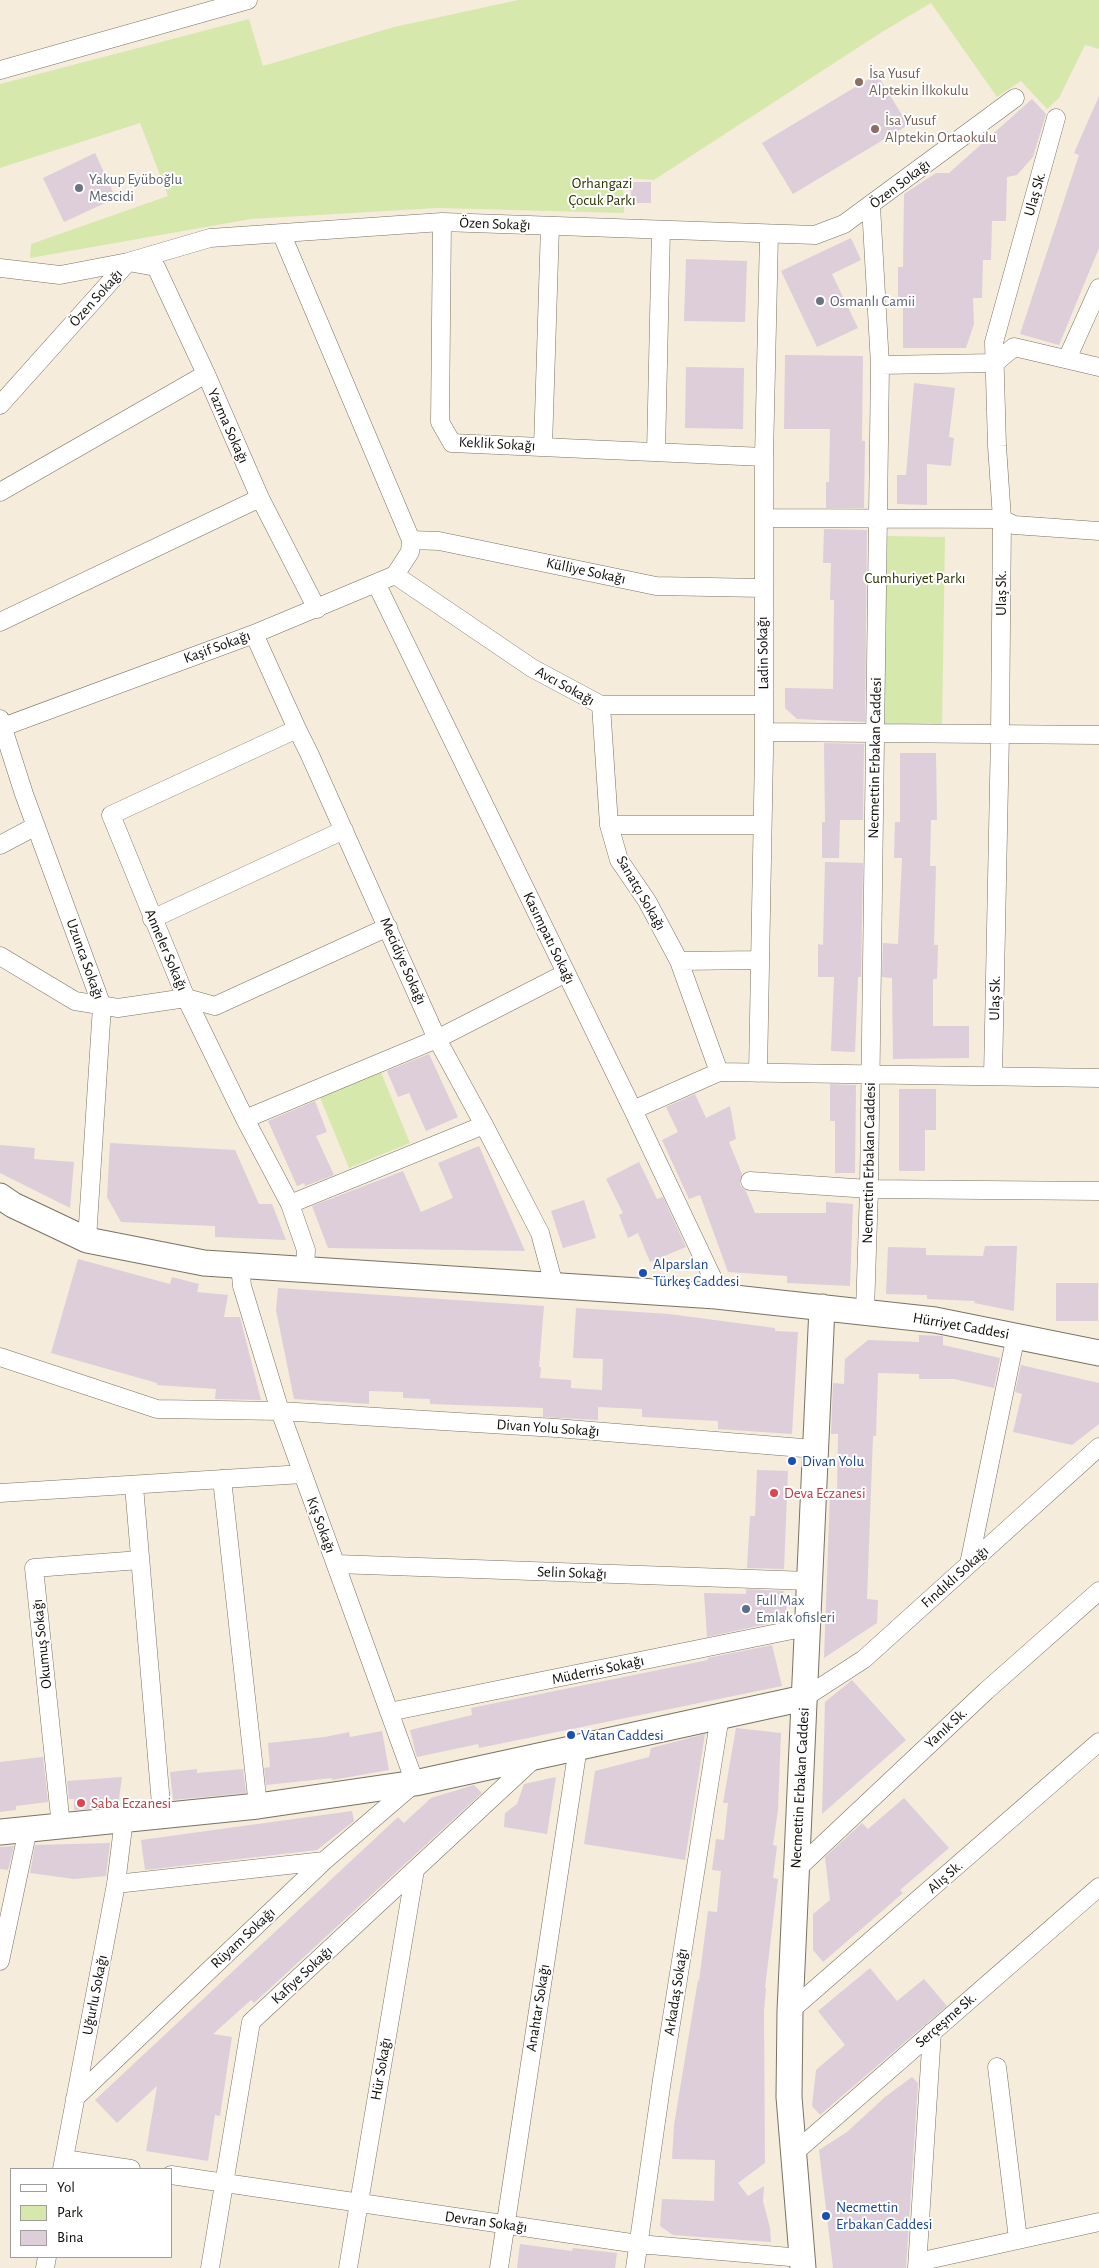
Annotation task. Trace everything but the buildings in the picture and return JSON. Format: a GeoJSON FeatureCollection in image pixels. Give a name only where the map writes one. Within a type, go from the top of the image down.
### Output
{"type":"FeatureCollection","features":[{"type":"Feature","properties":{"kind":"street"},"geometry":{"type":"LineString","coordinates":[[0,70],[248,0]]}},
{"type":"Feature","properties":{"kind":"street","name":"Özen Sokağı"},"geometry":{"type":"LineString","coordinates":[[0,405],[128,262],[210,238],[282,235],[442,222],[815,235],[844,224],[871,206],[1015,98]]}},
{"type":"Feature","properties":{"kind":"street","name":"Ulaş Sk."},"geometry":{"type":"LineString","coordinates":[[993,1076],[1002,519],[997,446],[994,342],[1056,118]]}},
{"type":"Feature","properties":{"kind":"street","name":"Necmettin Erbakan Caddesi"},"geometry":{"type":"LineString","coordinates":[[865,1311],[871,1075],[880,365],[871,206]]}},
{"type":"Feature","properties":{"kind":"street","name":"Keklik Sokağı"},"geometry":{"type":"LineString","coordinates":[[442,222],[440,422],[452,443],[764,456]]}},
{"type":"Feature","properties":{"kind":"street"},"geometry":{"type":"LineString","coordinates":[[543,447],[550,226]]}},
{"type":"Feature","properties":{"kind":"street"},"geometry":{"type":"LineString","coordinates":[[656,452],[661,230]]}},
{"type":"Feature","properties":{"kind":"street","name":"Ladin Sokağı"},"geometry":{"type":"LineString","coordinates":[[758,1073],[764,732],[762,588],[769,234]]}},
{"type":"Feature","properties":{"kind":"street"},"geometry":{"type":"LineString","coordinates":[[282,235],[411,540],[410,552],[395,575]]}},
{"type":"Feature","properties":{"kind":"street"},"geometry":{"type":"LineString","coordinates":[[0,268],[60,275],[128,262]]}},
{"type":"Feature","properties":{"kind":"street","name":"Yazma Sokağı"},"geometry":{"type":"LineString","coordinates":[[128,262],[156,267],[206,374],[260,498],[317,609]]}},
{"type":"Feature","properties":{"kind":"street"},"geometry":{"type":"LineString","coordinates":[[1066,359],[1099,288]]}},
{"type":"Feature","properties":{"kind":"street"},"geometry":{"type":"LineString","coordinates":[[880,365],[995,363],[1014,347],[1099,367]]}},
{"type":"Feature","properties":{"kind":"street"},"geometry":{"type":"LineString","coordinates":[[0,492],[206,374]]}},
{"type":"Feature","properties":{"kind":"street"},"geometry":{"type":"LineString","coordinates":[[0,622],[260,498]]}},
{"type":"Feature","properties":{"kind":"street"},"geometry":{"type":"LineString","coordinates":[[764,518],[1002,519],[1014,525],[1099,531]]}},
{"type":"Feature","properties":{"kind":"street","name":"Külliye Sokağı"},"geometry":{"type":"LineString","coordinates":[[411,540],[439,541],[656,586],[762,588]]}},
{"type":"Feature","properties":{"kind":"street","name":"Kaşif Sokağı"},"geometry":{"type":"LineString","coordinates":[[1,725],[254,634],[395,575]]}},
{"type":"Feature","properties":{"kind":"street","name":"Avcı Sokağı"},"geometry":{"type":"LineString","coordinates":[[395,575],[532,668],[601,705],[764,706]]}},
{"type":"Feature","properties":{"kind":"street","name":"Kasımpatı Sokağı"},"geometry":{"type":"LineString","coordinates":[[376,583],[633,1110],[715,1283],[716,1296]]}},
{"type":"Feature","properties":{"kind":"street","name":"Mecidiye Sokağı"},"geometry":{"type":"LineString","coordinates":[[254,634],[388,927],[436,1038],[540,1233],[554,1285]]}},
{"type":"Feature","properties":{"kind":"street","name":"Sanatçı Sokağı"},"geometry":{"type":"LineString","coordinates":[[601,705],[609,825],[619,860],[648,901],[679,961],[719,1072]]}},
{"type":"Feature","properties":{"kind":"street","name":"Uzunca Sokağı"},"geometry":{"type":"LineString","coordinates":[[1,725],[102,1006],[87,1240]]}},
{"type":"Feature","properties":{"kind":"street","name":"Anneler Sokağı"},"geometry":{"type":"LineString","coordinates":[[296,729],[111,815],[186,998],[245,1119],[290,1204],[306,1250],[304,1269]]}},
{"type":"Feature","properties":{"kind":"street"},"geometry":{"type":"LineString","coordinates":[[764,732],[1099,735]]}},
{"type":"Feature","properties":{"kind":"street"},"geometry":{"type":"LineString","coordinates":[[609,825],[762,825]]}},
{"type":"Feature","properties":{"kind":"street"},"geometry":{"type":"LineString","coordinates":[[0,845],[36,826]]}},
{"type":"Feature","properties":{"kind":"street"},"geometry":{"type":"LineString","coordinates":[[152,918],[344,830]]}},
{"type":"Feature","properties":{"kind":"street"},"geometry":{"type":"LineString","coordinates":[[0,956],[75,1001],[118,1008],[186,998],[215,1006],[388,927]]}},
{"type":"Feature","properties":{"kind":"street"},"geometry":{"type":"LineString","coordinates":[[679,961],[760,960]]}},
{"type":"Feature","properties":{"kind":"street"},"geometry":{"type":"LineString","coordinates":[[245,1119],[436,1038],[566,973]]}},
{"type":"Feature","properties":{"kind":"street"},"geometry":{"type":"LineString","coordinates":[[633,1110],[719,1072],[1099,1078]]}},
{"type":"Feature","properties":{"kind":"street"},"geometry":{"type":"LineString","coordinates":[[290,1204],[484,1125]]}},
{"type":"Feature","properties":{"kind":"street"},"geometry":{"type":"LineString","coordinates":[[750,1181],[869,1188],[1099,1191]]}},
{"type":"Feature","properties":{"kind":"street"},"geometry":{"type":"LineString","coordinates":[[0,1196],[87,1240],[204,1263],[716,1296],[822,1307]]}},
{"type":"Feature","properties":{"kind":"street","name":"Kış Sokağı"},"geometry":{"type":"LineString","coordinates":[[240,1264],[242,1286],[280,1411],[415,1783]]}},
{"type":"Feature","properties":{"kind":"street","name":"Necmettin Erbakan Caddesi"},"geometry":{"type":"LineString","coordinates":[[803,2263],[789,2097],[790,2011],[822,1307]]}},
{"type":"Feature","properties":{"kind":"street","name":"Hürriyet Caddesi"},"geometry":{"type":"LineString","coordinates":[[822,1307],[935,1320],[1099,1353]]}},
{"type":"Feature","properties":{"kind":"street"},"geometry":{"type":"LineString","coordinates":[[969,1564],[1016,1335]]}},
{"type":"Feature","properties":{"kind":"street","name":"Divan Yolu Sokağı"},"geometry":{"type":"LineString","coordinates":[[0,1357],[157,1409],[280,1411],[556,1428],[815,1449]]}},
{"type":"Feature","properties":{"kind":"street","name":"Fındıklı Sokağı"},"geometry":{"type":"LineString","coordinates":[[804,1698],[864,1659],[1099,1447]]}},
{"type":"Feature","properties":{"kind":"street"},"geometry":{"type":"LineString","coordinates":[[0,1493],[303,1474]]}},
{"type":"Feature","properties":{"kind":"street"},"geometry":{"type":"LineString","coordinates":[[222,1479],[258,1806]]}},
{"type":"Feature","properties":{"kind":"street"},"geometry":{"type":"LineString","coordinates":[[134,1486],[162,1816]]}},
{"type":"Feature","properties":{"kind":"street","name":"Okumuş Sokağı"},"geometry":{"type":"LineString","coordinates":[[61,1826],[34,1568],[140,1560]]}},
{"type":"Feature","properties":{"kind":"street","name":"Selin Sokağı"},"geometry":{"type":"LineString","coordinates":[[336,1564],[809,1582]]}},
{"type":"Feature","properties":{"kind":"street","name":"Yanık Sk."},"geometry":{"type":"LineString","coordinates":[[796,1869],[986,1691],[1099,1590]]}},
{"type":"Feature","properties":{"kind":"street","name":"Müderris Sokağı"},"geometry":{"type":"LineString","coordinates":[[389,1712],[807,1627]]}},
{"type":"Feature","properties":{"kind":"street"},"geometry":{"type":"LineString","coordinates":[[0,1832],[258,1806],[415,1783],[804,1698]]}},
{"type":"Feature","properties":{"kind":"street","name":"Arkadaş Sokağı"},"geometry":{"type":"LineString","coordinates":[[635,2268],[720,1716]]}},
{"type":"Feature","properties":{"kind":"street","name":"Alış Sk."},"geometry":{"type":"LineString","coordinates":[[790,2011],[1099,1742]]}},
{"type":"Feature","properties":{"kind":"street","name":"Anahtar Sokağı"},"geometry":{"type":"LineString","coordinates":[[499,2268],[578,1747]]}},
{"type":"Feature","properties":{"kind":"street","name":"Kafiye Sokağı"},"geometry":{"type":"LineString","coordinates":[[210,2268],[252,2022],[535,1758]]}},
{"type":"Feature","properties":{"kind":"street","name":"Rüyam Sokağı"},"geometry":{"type":"LineString","coordinates":[[75,2098],[324,1861],[415,1783]]}},
{"type":"Feature","properties":{"kind":"street","name":"Uğurlu Sokağı"},"geometry":{"type":"LineString","coordinates":[[63,2164],[116,1884],[124,1819]]}},
{"type":"Feature","properties":{"kind":"street"},"geometry":{"type":"LineString","coordinates":[[0,1961],[28,1829]]}},
{"type":"Feature","properties":{"kind":"street"},"geometry":{"type":"LineString","coordinates":[[116,1884],[324,1861]]}},
{"type":"Feature","properties":{"kind":"street","name":"Hür Sokağı"},"geometry":{"type":"LineString","coordinates":[[348,2268],[415,1870]]}},
{"type":"Feature","properties":{"kind":"street","name":"Serçeşme Sk."},"geometry":{"type":"LineString","coordinates":[[794,2153],[1099,1887]]}},
{"type":"Feature","properties":{"kind":"street"},"geometry":{"type":"LineString","coordinates":[[932,2032],[918,2265],[1018,2239],[1099,2222]]}},
{"type":"Feature","properties":{"kind":"street"},"geometry":{"type":"LineString","coordinates":[[997,2067],[1018,2239]]}},
{"type":"Feature","properties":{"kind":"street"},"geometry":{"type":"LineString","coordinates":[[63,2164],[117,2168]]}},
{"type":"Feature","properties":{"kind":"street","name":"Devran Sokağı"},"geometry":{"type":"LineString","coordinates":[[172,2175],[638,2244],[803,2263]]}},
{"type":"Feature","properties":{"kind":"green space","name":"Orhangazi Çocuk Parkı"},"geometry":{"type":"Polygon","coordinates":[[[518,0],[1099,0],[1099,49],[1085,45],[1059,98],[1047,109],[1021,81],[997,97],[931,3],[882,32],[654,180],[623,178],[624,213],[437,208],[251,219],[30,258],[31,244],[168,196],[140,123],[0,168],[0,84],[249,19],[263,66],[394,27],[518,0]]]}},
{"type":"Feature","properties":{"kind":"green space","name":"Cumhuriyet Parkı"},"geometry":{"type":"Polygon","coordinates":[[[887,536],[945,537],[942,728],[884,727],[887,536]]]}},
{"type":"Feature","properties":{"kind":"green space"},"geometry":{"type":"Polygon","coordinates":[[[380,1070],[410,1143],[349,1168],[319,1095],[380,1070]]]}},
{"type":"Feature","properties":{"kind":"place","name":"İsa Yusuf Alptekin İlkokulu"},"geometry":{"type":"Point","coordinates":[859,82]}},
{"type":"Feature","properties":{"kind":"place","name":"İsa Yusuf Alptekin Ortaokulu"},"geometry":{"type":"Point","coordinates":[875,129]}},
{"type":"Feature","properties":{"kind":"place","name":"Yakup Eyüboğlu Mescidi"},"geometry":{"type":"Point","coordinates":[79,188]}},
{"type":"Feature","properties":{"kind":"place","name":"Osmanlı Camii"},"geometry":{"type":"Point","coordinates":[820,301]}},
{"type":"Feature","properties":{"kind":"place","name":"Alparslan Türkeş Caddesi"},"geometry":{"type":"Point","coordinates":[643,1273]}},
{"type":"Feature","properties":{"kind":"place","name":"Divan Yolu"},"geometry":{"type":"Point","coordinates":[792,1461]}},
{"type":"Feature","properties":{"kind":"place","name":"Deva Eczanesi"},"geometry":{"type":"Point","coordinates":[774,1493]}},
{"type":"Feature","properties":{"kind":"place","name":"Full Max Emlak ofisleri"},"geometry":{"type":"Point","coordinates":[746,1609]}},
{"type":"Feature","properties":{"kind":"place","name":"Vatan Caddesi"},"geometry":{"type":"Point","coordinates":[571,1735]}},
{"type":"Feature","properties":{"kind":"place","name":"Saba Eczanesi"},"geometry":{"type":"Point","coordinates":[81,1803]}},
{"type":"Feature","properties":{"kind":"place","name":"Necmettin Erbakan Caddesi"},"geometry":{"type":"Point","coordinates":[826,2216]}}]}
